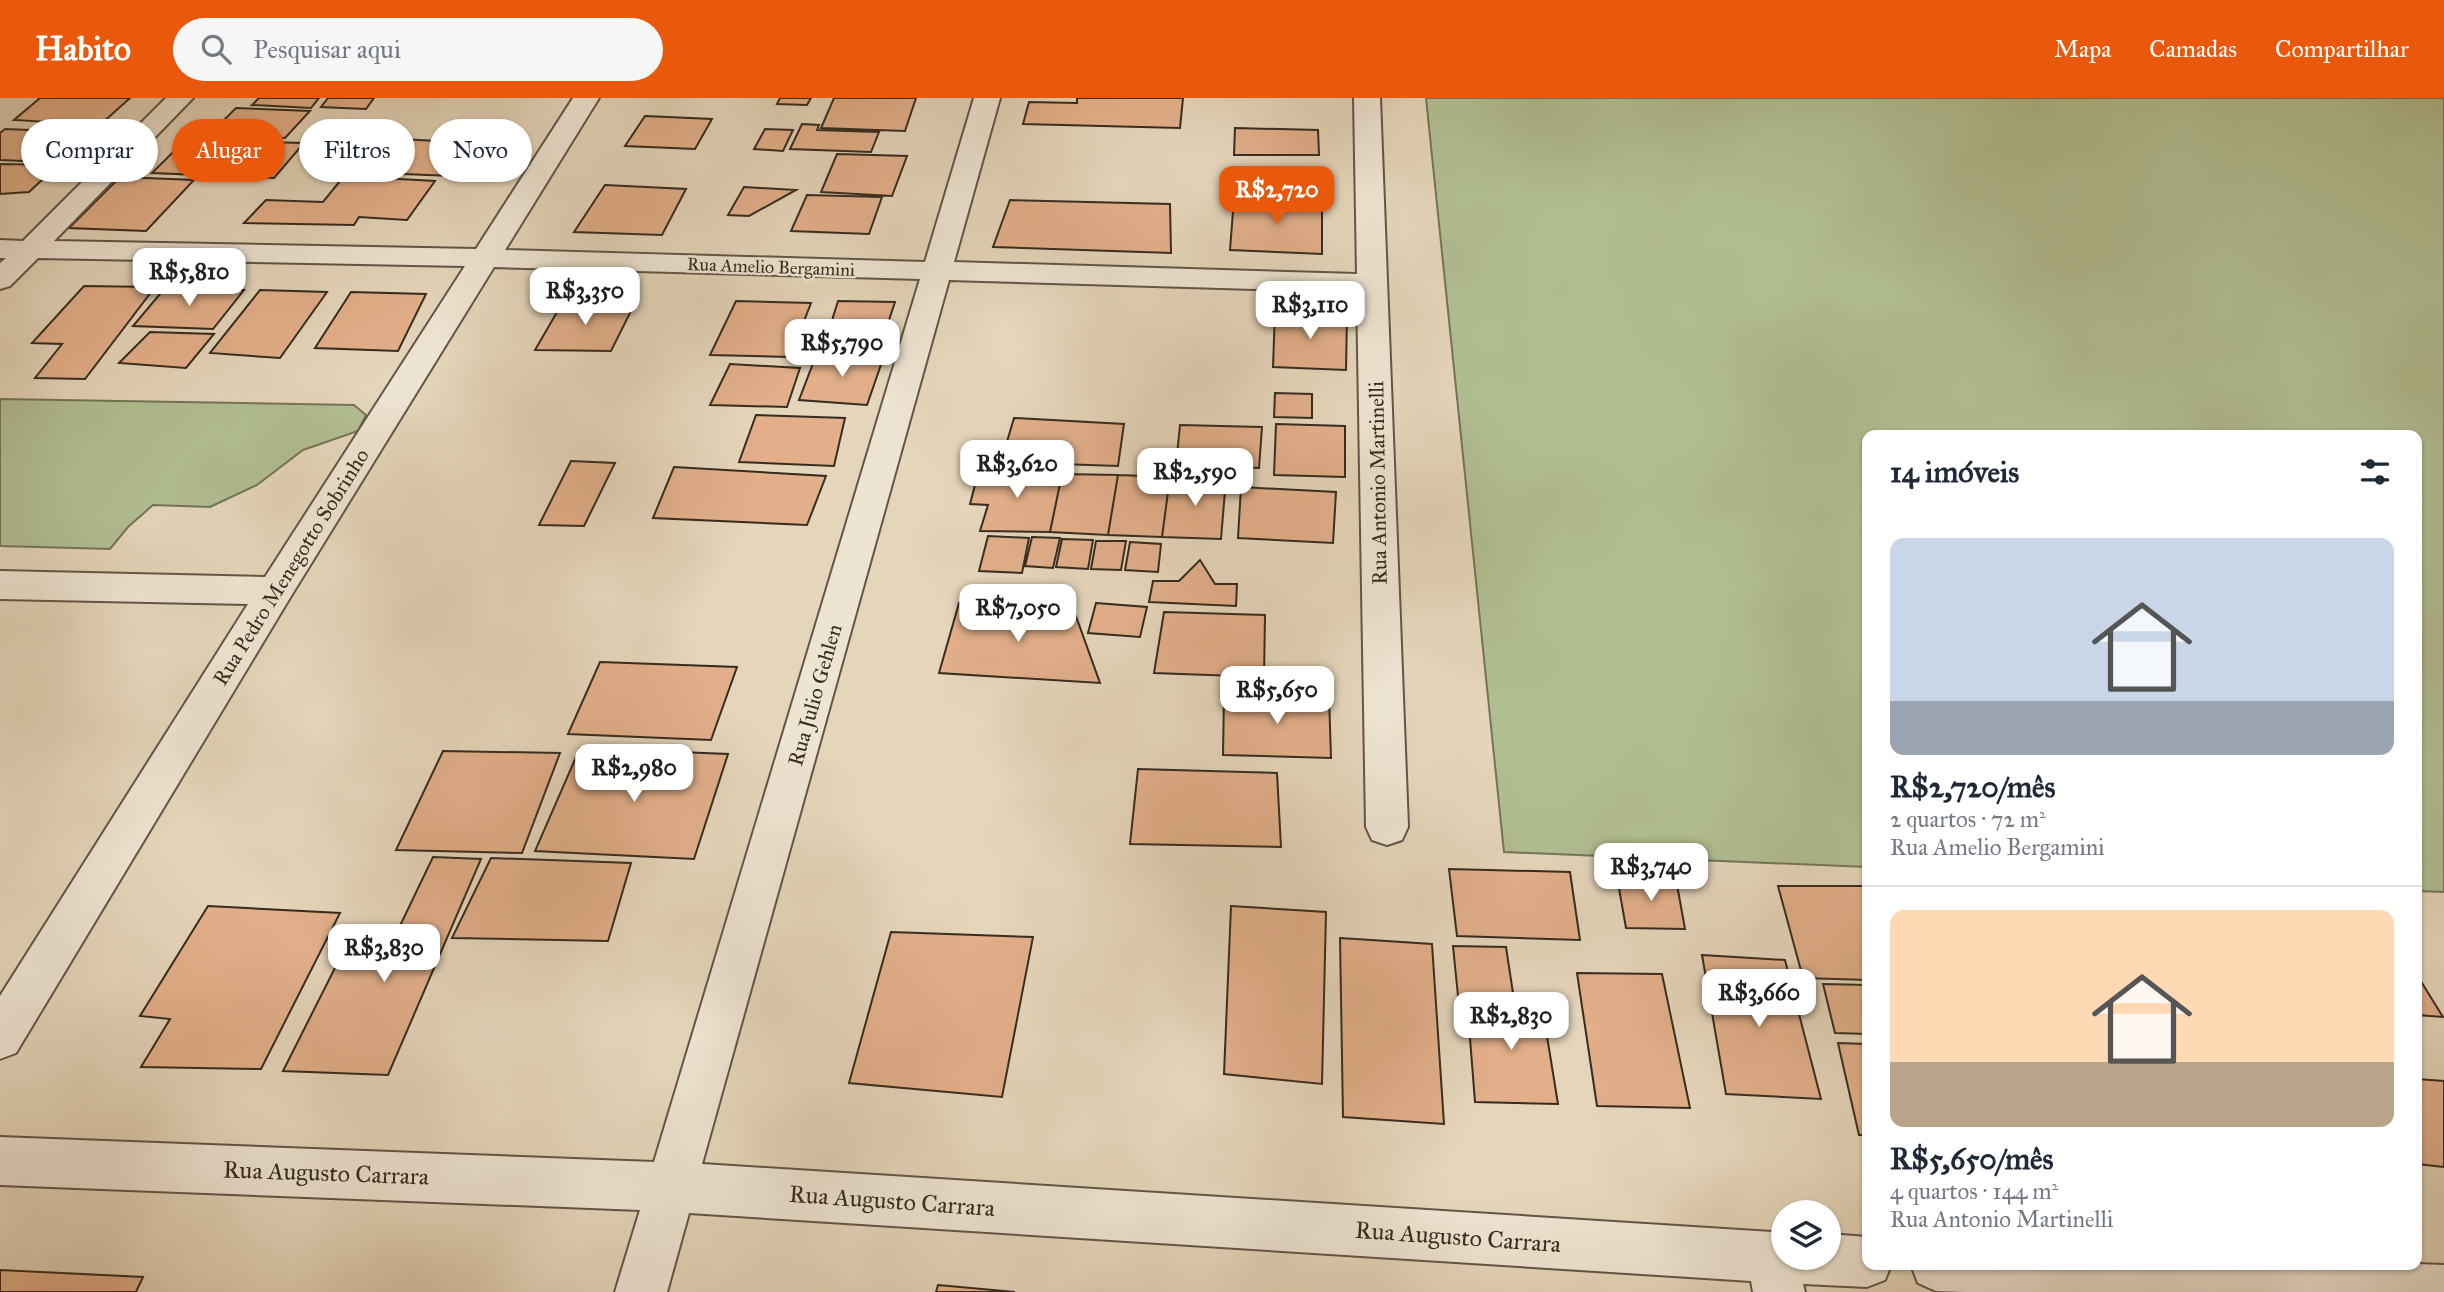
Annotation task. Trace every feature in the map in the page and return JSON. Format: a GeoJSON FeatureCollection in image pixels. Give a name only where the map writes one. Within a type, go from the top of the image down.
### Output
{"type":"FeatureCollection","features":[{"type":"Feature","properties":{"kind":"street"},"geometry":{"type":"LineString","coordinates":[[0,281],[180,98]]}},
{"type":"Feature","properties":{"kind":"street","name":"Rua Pedro Menegotto Sobrinho"},"geometry":{"type":"LineString","coordinates":[[0,1037],[275,591],[586,98]]}},
{"type":"Feature","properties":{"kind":"street","name":"Rua Julio Gehlen"},"geometry":{"type":"LineString","coordinates":[[641,1292],[987,98]]}},
{"type":"Feature","properties":{"kind":"street","name":"Rua Antonio Martinelli"},"geometry":{"type":"LineString","coordinates":[[1367,98],[1387,827]]}},
{"type":"Feature","properties":{"kind":"street","name":"Rua Amelio Bergamini"},"geometry":{"type":"LineString","coordinates":[[0,249],[487,258],[937,273],[1373,283]]}},
{"type":"Feature","properties":{"kind":"street"},"geometry":{"type":"LineString","coordinates":[[0,585],[275,591]]}},
{"type":"Feature","properties":{"kind":"street","name":"Rua Augusto Carrara"},"geometry":{"type":"LineString","coordinates":[[0,1161],[672,1187],[1771,1265]]}},
{"type":"Feature","properties":{"kind":"street","name":"Rua Augusto Carrara"},"geometry":{"type":"LineString","coordinates":[[1841,1263],[1862,1262]]}},
{"type":"Feature","properties":{"kind":"street"},"geometry":{"type":"LineString","coordinates":[[2034,1270],[2444,1291]]}},
{"type":"Feature","properties":{"kind":"green space"},"geometry":{"type":"Polygon","coordinates":[[[1426,98],[2444,98],[2444,892],[2422,891],[2422,430],[1862,430],[1862,867],[1504,852],[1426,98]]]}},
{"type":"Feature","properties":{"kind":"green space"},"geometry":{"type":"Polygon","coordinates":[[[0,399],[354,405],[366,415],[358,431],[303,450],[257,485],[210,507],[153,505],[128,527],[110,549],[0,546],[0,399]]]}},
{"type":"Feature","properties":{"kind":"building"},"geometry":{"type":"Polygon","coordinates":[[[40,98],[130,98],[107,119],[14,120],[40,98]]]}},
{"type":"Feature","properties":{"kind":"building"},"geometry":{"type":"Polygon","coordinates":[[[259,98],[319,98],[311,108],[252,105],[259,98]]]}},
{"type":"Feature","properties":{"kind":"building"},"geometry":{"type":"Polygon","coordinates":[[[328,98],[374,98],[366,109],[321,107],[328,98]]]}},
{"type":"Feature","properties":{"kind":"building"},"geometry":{"type":"Polygon","coordinates":[[[780,98],[811,98],[807,105],[777,104],[780,98]]]}},
{"type":"Feature","properties":{"kind":"building"},"geometry":{"type":"Polygon","coordinates":[[[834,98],[916,98],[905,131],[821,128],[834,98]]]}},
{"type":"Feature","properties":{"kind":"building"},"geometry":{"type":"Polygon","coordinates":[[[1077,98],[1183,98],[1180,128],[1023,124],[1029,102],[1077,103],[1077,98]]]}},
{"type":"Feature","properties":{"kind":"building"},"geometry":{"type":"Polygon","coordinates":[[[236,108],[310,111],[303,119],[299,119],[299,123],[285,138],[285,119],[225,119],[236,108]]]}},
{"type":"Feature","properties":{"kind":"building"},"geometry":{"type":"Polygon","coordinates":[[[645,116],[712,119],[695,149],[625,146],[645,116]]]}},
{"type":"Feature","properties":{"kind":"building"},"geometry":{"type":"Polygon","coordinates":[[[802,124],[819,125],[817,130],[879,132],[871,152],[790,149],[802,124]]]}},
{"type":"Feature","properties":{"kind":"building"},"geometry":{"type":"Polygon","coordinates":[[[1235,128],[1318,130],[1319,155],[1234,155],[1235,128]]]}},
{"type":"Feature","properties":{"kind":"building"},"geometry":{"type":"Polygon","coordinates":[[[5,129],[21,130],[21,161],[0,160],[0,133],[5,129]]]}},
{"type":"Feature","properties":{"kind":"building"},"geometry":{"type":"Polygon","coordinates":[[[765,129],[793,130],[783,151],[754,149],[765,129]]]}},
{"type":"Feature","properties":{"kind":"building"},"geometry":{"type":"Polygon","coordinates":[[[415,140],[429,141],[429,175],[415,174],[415,140]]]}},
{"type":"Feature","properties":{"kind":"building"},"geometry":{"type":"Polygon","coordinates":[[[285,143],[299,143],[299,149],[285,165],[285,143]]]}},
{"type":"Feature","properties":{"kind":"building"},"geometry":{"type":"Polygon","coordinates":[[[172,153],[172,174],[158,173],[158,167],[172,153]]]}},
{"type":"Feature","properties":{"kind":"building"},"geometry":{"type":"Polygon","coordinates":[[[837,154],[907,156],[892,196],[821,192],[837,154]]]}},
{"type":"Feature","properties":{"kind":"building"},"geometry":{"type":"Polygon","coordinates":[[[0,164],[21,164],[21,182],[40,182],[29,192],[0,194],[0,164]]]}},
{"type":"Feature","properties":{"kind":"building"},"geometry":{"type":"Polygon","coordinates":[[[158,179],[192,182],[146,231],[69,228],[115,182],[158,182],[158,179]]]}},
{"type":"Feature","properties":{"kind":"building"},"geometry":{"type":"Polygon","coordinates":[[[339,182],[434,182],[407,220],[359,217],[354,225],[244,223],[266,200],[323,202],[339,182]]]}},
{"type":"Feature","properties":{"kind":"building"},"geometry":{"type":"Polygon","coordinates":[[[605,185],[686,189],[662,235],[574,232],[605,185]]]}},
{"type":"Feature","properties":{"kind":"building"},"geometry":{"type":"Polygon","coordinates":[[[744,187],[796,190],[749,216],[728,215],[744,187]]]}},
{"type":"Feature","properties":{"kind":"building"},"geometry":{"type":"Polygon","coordinates":[[[807,195],[882,197],[869,234],[791,231],[807,195]]]}},
{"type":"Feature","properties":{"kind":"building"},"geometry":{"type":"Polygon","coordinates":[[[1234,198],[1322,202],[1322,254],[1230,250],[1234,198]]]}},
{"type":"Feature","properties":{"kind":"building"},"geometry":{"type":"Polygon","coordinates":[[[1010,200],[1170,204],[1171,253],[993,247],[1010,200]]]}},
{"type":"Feature","properties":{"kind":"building"},"geometry":{"type":"Polygon","coordinates":[[[84,286],[155,287],[85,379],[35,378],[62,344],[32,343],[84,286]]]}},
{"type":"Feature","properties":{"kind":"building"},"geometry":{"type":"Polygon","coordinates":[[[165,288],[244,290],[213,329],[133,326],[165,288]]]}},
{"type":"Feature","properties":{"kind":"building"},"geometry":{"type":"Polygon","coordinates":[[[260,290],[327,292],[280,358],[210,353],[260,290]]]}},
{"type":"Feature","properties":{"kind":"building"},"geometry":{"type":"Polygon","coordinates":[[[351,292],[426,294],[398,351],[315,348],[351,292]]]}},
{"type":"Feature","properties":{"kind":"building"},"geometry":{"type":"Polygon","coordinates":[[[564,300],[634,305],[611,351],[535,350],[564,300]]]}},
{"type":"Feature","properties":{"kind":"building"},"geometry":{"type":"Polygon","coordinates":[[[736,301],[811,303],[790,357],[710,355],[736,301]]]}},
{"type":"Feature","properties":{"kind":"building"},"geometry":{"type":"Polygon","coordinates":[[[838,301],[895,302],[880,347],[825,343],[838,301]]]}},
{"type":"Feature","properties":{"kind":"building"},"geometry":{"type":"Polygon","coordinates":[[[1275,311],[1347,314],[1346,370],[1273,367],[1275,311]]]}},
{"type":"Feature","properties":{"kind":"building"},"geometry":{"type":"Polygon","coordinates":[[[150,332],[214,334],[186,368],[119,363],[150,332]]]}},
{"type":"Feature","properties":{"kind":"building"},"geometry":{"type":"Polygon","coordinates":[[[817,353],[884,356],[867,405],[799,400],[817,353]]]}},
{"type":"Feature","properties":{"kind":"building"},"geometry":{"type":"Polygon","coordinates":[[[730,364],[800,368],[787,407],[710,405],[730,364]]]}},
{"type":"Feature","properties":{"kind":"building"},"geometry":{"type":"Polygon","coordinates":[[[1275,393],[1312,394],[1312,418],[1274,417],[1275,393]]]}},
{"type":"Feature","properties":{"kind":"building"},"geometry":{"type":"Polygon","coordinates":[[[756,415],[845,418],[834,466],[739,462],[756,415]]]}},
{"type":"Feature","properties":{"kind":"building"},"geometry":{"type":"Polygon","coordinates":[[[1014,418],[1124,424],[1118,466],[1001,462],[1014,418]]]}},
{"type":"Feature","properties":{"kind":"building"},"geometry":{"type":"Polygon","coordinates":[[[1276,424],[1345,426],[1345,477],[1274,475],[1276,424]]]}},
{"type":"Feature","properties":{"kind":"building"},"geometry":{"type":"Polygon","coordinates":[[[1180,425],[1262,427],[1259,468],[1176,465],[1180,425]]]}},
{"type":"Feature","properties":{"kind":"building"},"geometry":{"type":"Polygon","coordinates":[[[571,461],[615,463],[584,526],[539,525],[571,461]]]}},
{"type":"Feature","properties":{"kind":"building"},"geometry":{"type":"Polygon","coordinates":[[[674,467],[826,476],[807,525],[653,518],[674,467]]]}},
{"type":"Feature","properties":{"kind":"building"},"geometry":{"type":"Polygon","coordinates":[[[979,470],[1062,474],[1050,532],[980,531],[988,505],[970,504],[979,470]]]}},
{"type":"Feature","properties":{"kind":"building"},"geometry":{"type":"Polygon","coordinates":[[[1062,474],[1118,475],[1108,535],[1050,532],[1062,474]]]}},
{"type":"Feature","properties":{"kind":"building"},"geometry":{"type":"Polygon","coordinates":[[[1118,475],[1170,477],[1162,537],[1108,535],[1118,475]]]}},
{"type":"Feature","properties":{"kind":"building"},"geometry":{"type":"Polygon","coordinates":[[[1170,477],[1226,479],[1221,539],[1162,537],[1170,477]]]}},
{"type":"Feature","properties":{"kind":"building"},"geometry":{"type":"Polygon","coordinates":[[[1241,487],[1336,492],[1333,543],[1238,538],[1241,487]]]}},
{"type":"Feature","properties":{"kind":"building"},"geometry":{"type":"Polygon","coordinates":[[[988,536],[1029,538],[1022,573],[979,571],[988,536]]]}},
{"type":"Feature","properties":{"kind":"building"},"geometry":{"type":"Polygon","coordinates":[[[1032,537],[1060,538],[1053,568],[1025,566],[1032,537]]]}},
{"type":"Feature","properties":{"kind":"building"},"geometry":{"type":"Polygon","coordinates":[[[1062,539],[1093,540],[1088,569],[1056,567],[1062,539]]]}},
{"type":"Feature","properties":{"kind":"building"},"geometry":{"type":"Polygon","coordinates":[[[1096,541],[1126,541],[1121,570],[1091,569],[1096,541]]]}},
{"type":"Feature","properties":{"kind":"building"},"geometry":{"type":"Polygon","coordinates":[[[1130,542],[1161,544],[1158,572],[1125,570],[1130,542]]]}},
{"type":"Feature","properties":{"kind":"building"},"geometry":{"type":"Polygon","coordinates":[[[1200,560],[1215,584],[1237,584],[1236,606],[1149,602],[1153,581],[1179,581],[1200,560]]]}},
{"type":"Feature","properties":{"kind":"building"},"geometry":{"type":"Polygon","coordinates":[[[959,603],[1073,608],[1100,683],[939,673],[959,603]]]}},
{"type":"Feature","properties":{"kind":"building"},"geometry":{"type":"Polygon","coordinates":[[[1096,603],[1147,607],[1140,637],[1088,633],[1096,603]]]}},
{"type":"Feature","properties":{"kind":"building"},"geometry":{"type":"Polygon","coordinates":[[[1164,612],[1265,615],[1264,677],[1154,673],[1164,612]]]}},
{"type":"Feature","properties":{"kind":"building"},"geometry":{"type":"Polygon","coordinates":[[[600,662],[737,667],[711,740],[568,734],[600,662]]]}},
{"type":"Feature","properties":{"kind":"building"},"geometry":{"type":"Polygon","coordinates":[[[1224,695],[1329,696],[1331,758],[1223,755],[1224,695]]]}},
{"type":"Feature","properties":{"kind":"building"},"geometry":{"type":"Polygon","coordinates":[[[580,748],[728,754],[694,859],[535,851],[580,748]]]}},
{"type":"Feature","properties":{"kind":"building"},"geometry":{"type":"Polygon","coordinates":[[[443,751],[560,753],[522,853],[396,850],[443,751]]]}},
{"type":"Feature","properties":{"kind":"building"},"geometry":{"type":"Polygon","coordinates":[[[1138,769],[1277,773],[1281,847],[1130,844],[1138,769]]]}},
{"type":"Feature","properties":{"kind":"building"},"geometry":{"type":"Polygon","coordinates":[[[433,857],[481,859],[388,1075],[283,1071],[342,954],[385,957],[433,857]]]}},
{"type":"Feature","properties":{"kind":"building"},"geometry":{"type":"Polygon","coordinates":[[[491,858],[631,863],[608,941],[452,938],[491,858]]]}},
{"type":"Feature","properties":{"kind":"building"},"geometry":{"type":"Polygon","coordinates":[[[1449,869],[1570,872],[1580,940],[1457,936],[1449,869]]]}},
{"type":"Feature","properties":{"kind":"building"},"geometry":{"type":"Polygon","coordinates":[[[1617,877],[1676,879],[1685,929],[1626,928],[1617,877]]]}},
{"type":"Feature","properties":{"kind":"building"},"geometry":{"type":"Polygon","coordinates":[[[1778,886],[1862,886],[1862,980],[1803,978],[1778,886]]]}},
{"type":"Feature","properties":{"kind":"building"},"geometry":{"type":"Polygon","coordinates":[[[208,906],[340,913],[261,1069],[141,1067],[170,1019],[140,1016],[208,906]]]}},
{"type":"Feature","properties":{"kind":"building"},"geometry":{"type":"Polygon","coordinates":[[[1231,906],[1326,912],[1322,1084],[1224,1074],[1231,906]]]}},
{"type":"Feature","properties":{"kind":"building"},"geometry":{"type":"Polygon","coordinates":[[[891,932],[1033,937],[1002,1097],[849,1083],[891,932]]]}},
{"type":"Feature","properties":{"kind":"building"},"geometry":{"type":"Polygon","coordinates":[[[1340,938],[1432,944],[1444,1124],[1343,1117],[1340,938]]]}},
{"type":"Feature","properties":{"kind":"building"},"geometry":{"type":"Polygon","coordinates":[[[1453,946],[1506,947],[1513,993],[1458,996],[1453,946]]]}},
{"type":"Feature","properties":{"kind":"building"},"geometry":{"type":"Polygon","coordinates":[[[1702,955],[1785,960],[1821,1099],[1726,1094],[1702,955]]]}},
{"type":"Feature","properties":{"kind":"building"},"geometry":{"type":"Polygon","coordinates":[[[1577,973],[1662,974],[1690,1108],[1597,1106],[1577,973]]]}},
{"type":"Feature","properties":{"kind":"building"},"geometry":{"type":"Polygon","coordinates":[[[2422,983],[2443,1017],[2422,1015],[2422,983]]]}},
{"type":"Feature","properties":{"kind":"building"},"geometry":{"type":"Polygon","coordinates":[[[1823,984],[1862,985],[1862,1034],[1835,1033],[1823,984]]]}},
{"type":"Feature","properties":{"kind":"building"},"geometry":{"type":"Polygon","coordinates":[[[1541,999],[1558,1104],[1475,1102],[1467,1000],[1541,999]]]}},
{"type":"Feature","properties":{"kind":"building"},"geometry":{"type":"Polygon","coordinates":[[[1838,1043],[1862,1044],[1862,1135],[1859,1135],[1838,1043]]]}},
{"type":"Feature","properties":{"kind":"building"},"geometry":{"type":"Polygon","coordinates":[[[2422,1079],[2444,1081],[2444,1167],[2422,1165],[2422,1079]]]}},
{"type":"Feature","properties":{"kind":"building"},"geometry":{"type":"Polygon","coordinates":[[[0,1270],[143,1277],[136,1292],[0,1292],[0,1270]]]}},
{"type":"Feature","properties":{"kind":"building"},"geometry":{"type":"Polygon","coordinates":[[[938,1285],[1015,1292],[936,1292],[938,1285]]]}}]}
